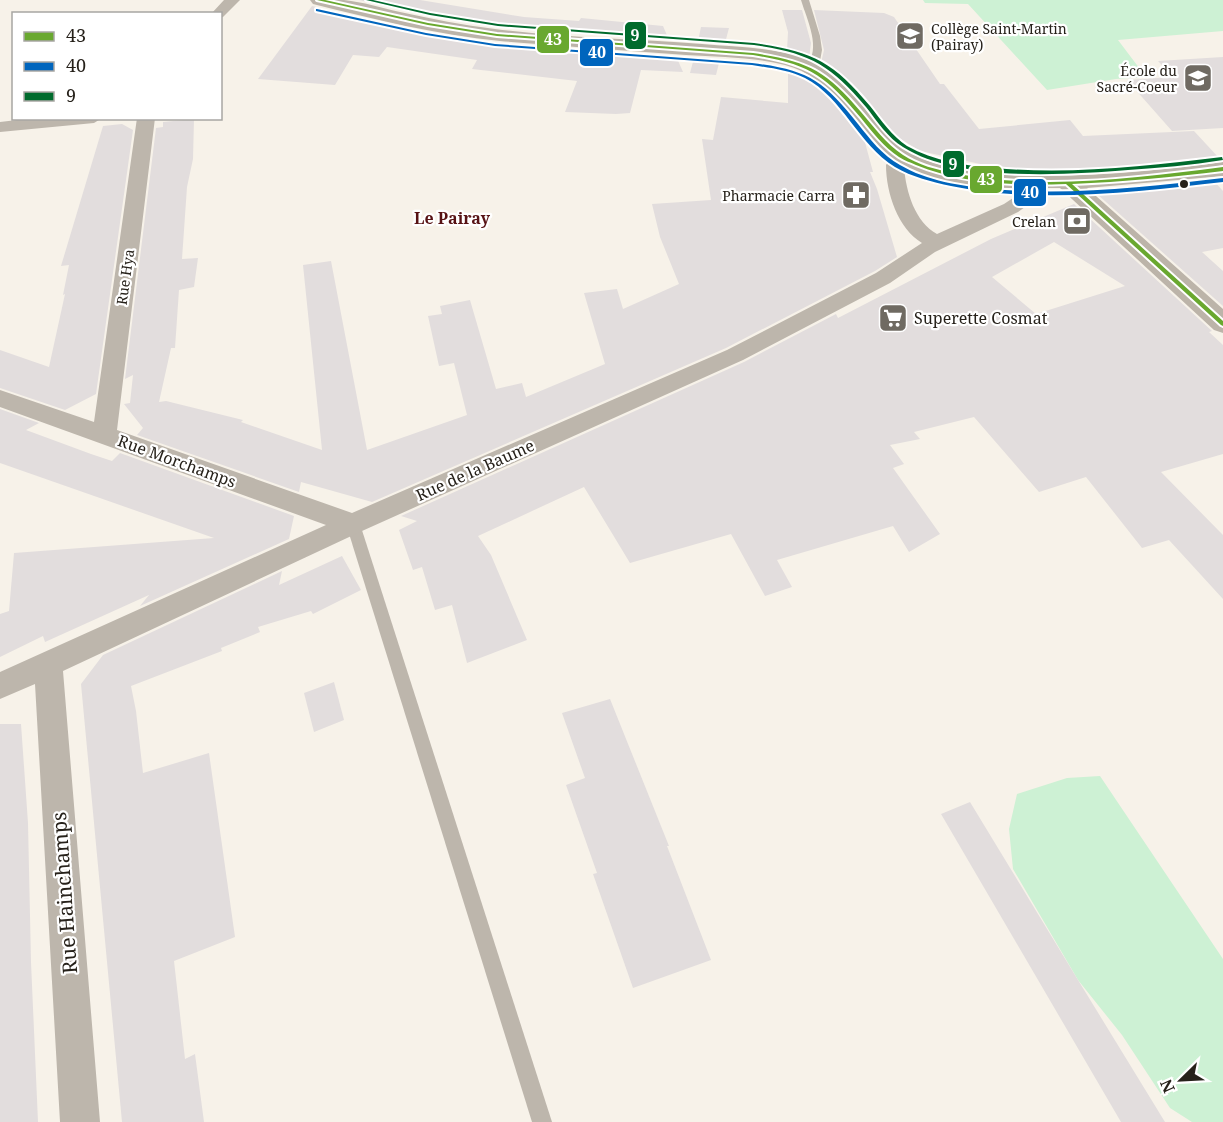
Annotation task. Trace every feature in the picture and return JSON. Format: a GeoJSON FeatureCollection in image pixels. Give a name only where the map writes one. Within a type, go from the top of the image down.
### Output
{"type":"FeatureCollection","features":[{"type":"Feature","properties":{"kind":"main road"},"geometry":{"type":"LineString","coordinates":[[320,0],[428,24],[486,33],[782,58],[810,66],[832,81],[879,137],[905,158],[959,178],[978,181],[1126,180],[1223,169]]}},
{"type":"Feature","properties":{"kind":"main road"},"geometry":{"type":"LineString","coordinates":[[1067,182],[1223,324]]}},
{"type":"Feature","properties":{"kind":"street"},"geometry":{"type":"LineString","coordinates":[[220,12],[233,0]]}},
{"type":"Feature","properties":{"kind":"street"},"geometry":{"type":"LineString","coordinates":[[0,127],[73,120]]}},
{"type":"Feature","properties":{"kind":"street","name":"Rue Hya"},"geometry":{"type":"LineString","coordinates":[[104,435],[146,120]]}},
{"type":"Feature","properties":{"kind":"street"},"geometry":{"type":"LineString","coordinates":[[905,158],[895,165],[895,171],[911,225],[923,237],[943,242]]}},
{"type":"Feature","properties":{"kind":"street","name":"Rue de la Baume"},"geometry":{"type":"LineString","coordinates":[[0,686],[353,524],[735,355],[883,278],[890,270],[1019,203],[1024,198],[1026,190],[1022,181]]}},
{"type":"Feature","properties":{"kind":"street","name":"Rue Morchamps"},"geometry":{"type":"LineString","coordinates":[[0,398],[353,524]]}},
{"type":"Feature","properties":{"kind":"street","name":"Rue Hainchamps"},"geometry":{"type":"LineString","coordinates":[[48,664],[80,1122]]}},
{"type":"Feature","properties":{"kind":"lane"},"geometry":{"type":"LineString","coordinates":[[806,0],[818,51],[816,61],[810,66]]}},
{"type":"Feature","properties":{"kind":"lane"},"geometry":{"type":"LineString","coordinates":[[353,524],[542,1122]]}},
{"type":"Feature","properties":{"kind":"green space"},"geometry":{"type":"Polygon","coordinates":[[[923,0],[1223,0],[1223,31],[1118,40],[1146,77],[1116,79],[1047,90],[968,4],[925,3],[923,0]]]}},
{"type":"Feature","properties":{"kind":"green space"},"geometry":{"type":"Polygon","coordinates":[[[1100,776],[1223,959],[1223,1122],[1192,1122],[1170,1108],[1122,1035],[1078,980],[1013,869],[1009,829],[1017,794],[1067,778],[1100,776]]]}},
{"type":"Feature","properties":{"kind":"building"},"geometry":{"type":"Polygon","coordinates":[[[359,0],[420,0],[524,17],[579,21],[581,18],[663,26],[669,40],[495,27],[359,0]]]}},
{"type":"Feature","properties":{"kind":"building"},"geometry":{"type":"Polygon","coordinates":[[[312,6],[405,28],[476,41],[676,56],[683,72],[641,70],[630,113],[616,114],[565,112],[577,81],[472,69],[477,60],[387,47],[379,57],[353,55],[335,85],[258,79],[312,6]]]}},
{"type":"Feature","properties":{"kind":"building"},"geometry":{"type":"Polygon","coordinates":[[[782,10],[802,10],[811,43],[809,58],[787,51],[788,32],[782,10]]]}},
{"type":"Feature","properties":{"kind":"building"},"geometry":{"type":"Polygon","coordinates":[[[814,10],[884,13],[894,17],[940,84],[944,84],[979,129],[1070,120],[1083,136],[1194,131],[1219,158],[1150,168],[1055,173],[985,165],[920,151],[891,133],[847,84],[821,63],[824,50],[814,10]]]}},
{"type":"Feature","properties":{"kind":"building"},"geometry":{"type":"Polygon","coordinates":[[[701,27],[729,28],[725,43],[698,41],[701,27]]]}},
{"type":"Feature","properties":{"kind":"building"},"geometry":{"type":"Polygon","coordinates":[[[1223,57],[1223,128],[1172,131],[1127,80],[1173,77],[1158,61],[1223,57]]]}},
{"type":"Feature","properties":{"kind":"building"},"geometry":{"type":"Polygon","coordinates":[[[694,58],[720,59],[716,75],[690,73],[694,58]]]}},
{"type":"Feature","properties":{"kind":"building"},"geometry":{"type":"Polygon","coordinates":[[[788,68],[801,73],[827,92],[863,135],[873,172],[870,172],[897,257],[875,271],[726,348],[372,502],[301,482],[299,492],[137,435],[143,428],[124,404],[130,403],[133,375],[125,379],[156,128],[163,127],[163,122],[194,120],[193,159],[187,187],[182,259],[198,258],[194,287],[179,290],[175,348],[171,348],[159,402],[166,401],[243,420],[241,422],[322,450],[303,265],[331,261],[367,450],[467,415],[454,363],[439,366],[428,316],[442,314],[440,306],[470,300],[496,389],[522,383],[526,397],[605,364],[584,293],[617,289],[623,309],[679,284],[660,237],[652,204],[711,200],[702,139],[713,140],[721,97],[788,103],[788,68]]]}},
{"type":"Feature","properties":{"kind":"building"},"geometry":{"type":"Polygon","coordinates":[[[122,124],[133,130],[96,394],[65,410],[0,388],[0,350],[49,367],[69,265],[61,266],[103,126],[122,124]]]}},
{"type":"Feature","properties":{"kind":"building"},"geometry":{"type":"Polygon","coordinates":[[[1212,179],[1223,191],[1223,248],[1202,252],[1223,271],[1223,306],[1097,194],[1108,188],[1212,179]]]}},
{"type":"Feature","properties":{"kind":"building"},"geometry":{"type":"Polygon","coordinates":[[[1074,204],[1212,331],[1209,332],[1223,345],[1223,454],[1161,472],[1223,535],[1223,599],[1169,540],[1142,548],[1086,477],[1039,492],[974,417],[914,432],[920,439],[890,445],[904,464],[893,468],[940,534],[909,552],[893,526],[777,560],[792,587],[765,596],[731,534],[630,563],[584,487],[478,536],[491,555],[527,640],[467,663],[452,605],[435,610],[422,567],[413,570],[399,530],[417,521],[401,516],[744,362],[836,314],[838,318],[991,239],[1074,204]],[[1054,242],[992,277],[1036,314],[1125,286],[1054,242]]]}},
{"type":"Feature","properties":{"kind":"building"},"geometry":{"type":"Polygon","coordinates":[[[0,409],[39,423],[26,430],[91,454],[112,461],[120,453],[294,516],[289,539],[140,606],[149,595],[45,642],[43,636],[0,657],[0,614],[9,611],[14,553],[214,538],[0,463],[0,409]]]}},
{"type":"Feature","properties":{"kind":"building"},"geometry":{"type":"Polygon","coordinates":[[[342,556],[361,590],[313,614],[311,611],[258,627],[260,632],[221,648],[222,651],[131,686],[143,773],[209,753],[235,937],[174,961],[185,1059],[195,1054],[204,1122],[122,1122],[81,684],[103,655],[282,571],[279,585],[342,556]]]}},
{"type":"Feature","properties":{"kind":"building"},"geometry":{"type":"Polygon","coordinates":[[[334,682],[344,720],[314,732],[304,693],[334,682]]]}},
{"type":"Feature","properties":{"kind":"building"},"geometry":{"type":"Polygon","coordinates":[[[610,699],[669,846],[667,846],[711,960],[633,988],[593,874],[597,873],[566,785],[585,778],[562,713],[610,699]]]}},
{"type":"Feature","properties":{"kind":"building"},"geometry":{"type":"Polygon","coordinates":[[[0,724],[21,724],[28,823],[38,1122],[0,1122],[0,724]]]}},
{"type":"Feature","properties":{"kind":"building"},"geometry":{"type":"Polygon","coordinates":[[[970,802],[1165,1122],[1121,1122],[941,814],[970,802]]]}},
{"type":"Feature","properties":{"kind":"transit line","name":"43"},"geometry":{"type":"LineString","coordinates":[[319,0],[428,24],[497,35],[753,54],[791,61],[805,66],[829,81],[883,141],[904,158],[935,171],[972,178],[1060,183],[1105,181],[1223,169]]}},
{"type":"Feature","properties":{"kind":"transit line","name":"9"},"geometry":{"type":"LineString","coordinates":[[368,0],[430,14],[498,25],[754,44],[791,50],[819,61],[831,69],[856,92],[891,134],[906,147],[935,160],[971,168],[1014,172],[1060,172],[1150,167],[1222,159]]}},
{"type":"Feature","properties":{"kind":"transit line","name":"40"},"geometry":{"type":"LineString","coordinates":[[317,10],[426,34],[495,45],[752,64],[791,71],[806,77],[825,90],[875,148],[899,167],[931,180],[969,188],[1058,193],[1147,188],[1223,180]]}},
{"type":"Feature","properties":{"kind":"transit line","name":"43"},"geometry":{"type":"LineString","coordinates":[[1067,182],[1223,324]]}},
{"type":"Feature","properties":{"kind":"place","name":"Collège Saint-Martin (Pairay)"},"geometry":{"type":"Point","coordinates":[910,36]}},
{"type":"Feature","properties":{"kind":"place","name":"École du Sacré-Coeur"},"geometry":{"type":"Point","coordinates":[1198,78]}},
{"type":"Feature","properties":{"kind":"place","name":"Pharmacie Carra"},"geometry":{"type":"Point","coordinates":[856,195]}},
{"type":"Feature","properties":{"kind":"place","name":"Crelan"},"geometry":{"type":"Point","coordinates":[1077,221]}},
{"type":"Feature","properties":{"kind":"place","name":"Superette Cosmat"},"geometry":{"type":"Point","coordinates":[893,318]}},
{"type":"Feature","properties":{"kind":"district","name":"Le Pairay"},"geometry":{"type":"Point","coordinates":[452,218]}}]}
